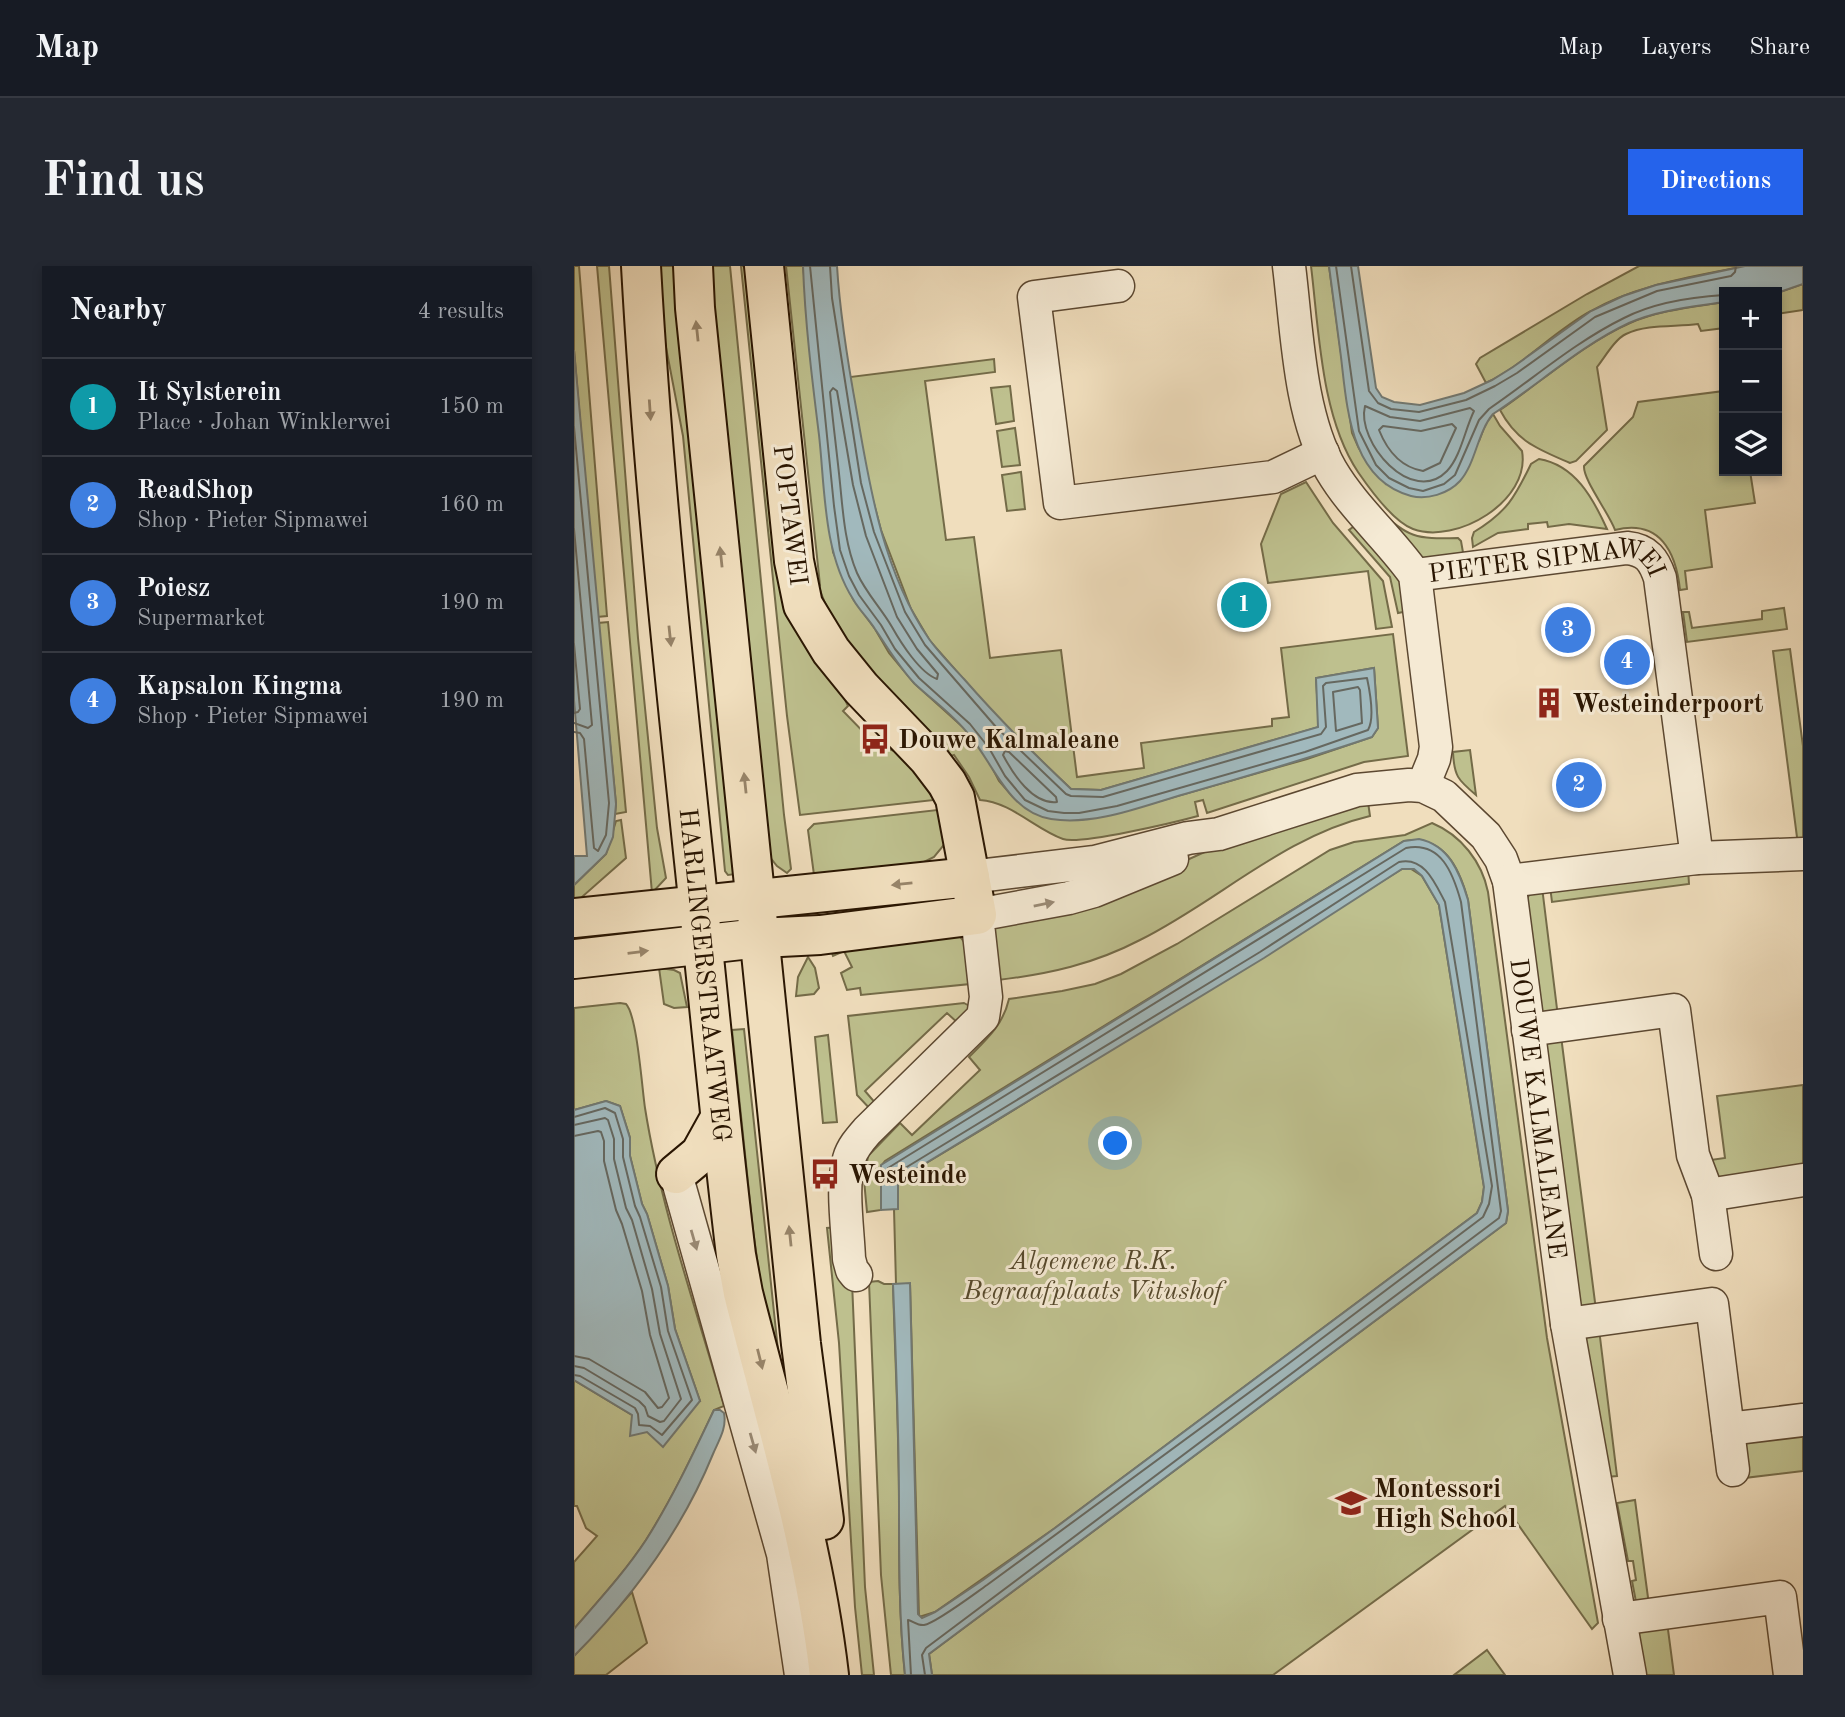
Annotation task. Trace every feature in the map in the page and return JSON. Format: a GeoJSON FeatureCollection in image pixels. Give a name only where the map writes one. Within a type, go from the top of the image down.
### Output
{"type":"FeatureCollection","features":[{"type":"Feature","properties":{"kind":"main road","name":"HARLINGERSTRAATWEG"},"geometry":{"type":"LineString","coordinates":[[641,266],[652,430],[690,830],[736,1255],[743,1293],[817,1587],[829,1675]]}},
{"type":"Feature","properties":{"kind":"main road"},"geometry":{"type":"LineString","coordinates":[[693,266],[695,308],[807,1398],[842,1675]]}},
{"type":"Feature","properties":{"kind":"main road","name":"POPTAWEI"},"geometry":{"type":"LineString","coordinates":[[764,266],[794,561],[803,604],[845,670],[928,758],[947,783],[960,813],[977,915]]}},
{"type":"Feature","properties":{"kind":"main road"},"geometry":{"type":"LineString","coordinates":[[637,911],[665,897],[674,886],[680,857],[690,830]]}},
{"type":"Feature","properties":{"kind":"main road"},"geometry":{"type":"LineString","coordinates":[[751,840],[761,864],[768,872],[813,894]]}},
{"type":"Feature","properties":{"kind":"main road"},"geometry":{"type":"LineString","coordinates":[[574,918],[970,877]]}},
{"type":"Feature","properties":{"kind":"main road"},"geometry":{"type":"LineString","coordinates":[[574,958],[759,938],[820,935],[977,915]]}},
{"type":"Feature","properties":{"kind":"main road"},"geometry":{"type":"LineString","coordinates":[[769,1030],[784,1002],[789,961],[800,946],[820,935]]}},
{"type":"Feature","properties":{"kind":"main road"},"geometry":{"type":"LineString","coordinates":[[676,1174],[700,1154],[720,1118]]}},
{"type":"Feature","properties":{"kind":"street"},"geometry":{"type":"LineString","coordinates":[[970,877],[1095,862],[1188,838],[1219,834],[1357,790],[1423,786],[1436,747],[1415,575],[1363,514],[1323,453],[1312,426],[1307,402],[1289,266]]}},
{"type":"Feature","properties":{"kind":"street"},"geometry":{"type":"LineString","coordinates":[[1118,286],[1034,297],[1060,503],[1273,477],[1323,453]]}},
{"type":"Feature","properties":{"kind":"street","name":"PIETER SIPMAWEI"},"geometry":{"type":"LineString","coordinates":[[1415,575],[1627,548],[1646,553],[1660,578],[1697,858]]}},
{"type":"Feature","properties":{"kind":"street","name":"DOUWE KALMALEANE"},"geometry":{"type":"LineString","coordinates":[[1423,786],[1444,796],[1486,836],[1501,859],[1509,881],[1567,1324],[1630,1675]]}},
{"type":"Feature","properties":{"kind":"street"},"geometry":{"type":"LineString","coordinates":[[856,1275],[849,1259],[846,1180],[849,1159],[855,1145],[867,1131],[983,1017],[985,997],[977,915],[1047,903],[1094,891],[1193,850],[1219,834]]}},
{"type":"Feature","properties":{"kind":"street"},"geometry":{"type":"LineString","coordinates":[[1509,881],[1697,858],[1803,854]]}},
{"type":"Feature","properties":{"kind":"street"},"geometry":{"type":"LineString","coordinates":[[1528,1030],[1674,1010],[1693,1155],[1708,1195],[1716,1254]]}},
{"type":"Feature","properties":{"kind":"street"},"geometry":{"type":"LineString","coordinates":[[676,1174],[774,1521],[790,1594],[801,1675]]}},
{"type":"Feature","properties":{"kind":"street"},"geometry":{"type":"LineString","coordinates":[[1708,1195],[1803,1180]]}},
{"type":"Feature","properties":{"kind":"street"},"geometry":{"type":"LineString","coordinates":[[1567,1324],[1712,1304],[1733,1470]]}},
{"type":"Feature","properties":{"kind":"street"},"geometry":{"type":"LineString","coordinates":[[1728,1429],[1803,1420]]}},
{"type":"Feature","properties":{"kind":"street"},"geometry":{"type":"LineString","coordinates":[[1619,1619],[1780,1597],[1790,1675]]}},
{"type":"Feature","properties":{"kind":"green space"},"geometry":{"type":"Polygon","coordinates":[[[574,266],[579,266],[607,616],[597,617],[574,350],[574,266]]]}},
{"type":"Feature","properties":{"kind":"green space"},"geometry":{"type":"Polygon","coordinates":[[[597,266],[609,266],[638,638],[657,828],[666,878],[652,893],[597,266]]]}},
{"type":"Feature","properties":{"kind":"green space"},"geometry":{"type":"Polygon","coordinates":[[[660,266],[680,266],[736,874],[728,875],[725,871],[683,436],[664,337],[660,266]]]}},
{"type":"Feature","properties":{"kind":"green space"},"geometry":{"type":"Polygon","coordinates":[[[706,266],[730,266],[791,869],[787,873],[769,856],[706,266]]]}},
{"type":"Feature","properties":{"kind":"green space"},"geometry":{"type":"Polygon","coordinates":[[[741,266],[751,266],[838,684],[848,706],[843,711],[875,744],[897,752],[920,777],[934,800],[800,815],[787,716],[741,266]]]}},
{"type":"Feature","properties":{"kind":"green space"},"geometry":{"type":"Polygon","coordinates":[[[786,266],[803,266],[833,552],[853,599],[889,653],[914,683],[965,729],[984,752],[999,781],[1013,797],[1080,820],[1118,813],[1307,759],[1372,737],[1378,728],[1374,668],[1316,678],[1319,727],[1101,790],[1071,789],[1002,723],[930,641],[911,609],[881,530],[868,481],[850,377],[994,359],[995,372],[925,381],[946,540],[974,537],[990,658],[1061,650],[1077,777],[1144,768],[1141,743],[1272,726],[1272,719],[1289,717],[1281,648],[1393,634],[1408,756],[1364,762],[1207,813],[1203,800],[1195,802],[1198,816],[1088,839],[1063,839],[1013,811],[980,800],[954,755],[951,756],[858,657],[829,612],[819,587],[786,266]]]}},
{"type":"Feature","properties":{"kind":"green space"},"geometry":{"type":"Polygon","coordinates":[[[1311,266],[1329,266],[1352,433],[1366,461],[1386,484],[1479,441],[1493,414],[1522,451],[1522,469],[1515,487],[1503,502],[1487,515],[1469,525],[1449,531],[1413,529],[1390,512],[1358,472],[1336,426],[1329,400],[1311,266]]]}},
{"type":"Feature","properties":{"kind":"green space"},"geometry":{"type":"Polygon","coordinates":[[[1639,266],[1745,266],[1647,288],[1609,302],[1577,319],[1513,367],[1486,383],[1476,364],[1480,358],[1639,266]]]}},
{"type":"Feature","properties":{"kind":"green space"},"geometry":{"type":"Polygon","coordinates":[[[1803,284],[1803,310],[1782,313],[1782,291],[1803,284]]]}},
{"type":"Feature","properties":{"kind":"green space"},"geometry":{"type":"Polygon","coordinates":[[[1719,303],[1719,329],[1701,331],[1698,324],[1652,327],[1626,334],[1610,349],[1597,367],[1607,430],[1576,461],[1570,463],[1529,443],[1514,430],[1500,410],[1579,352],[1613,331],[1641,319],[1688,307],[1719,303]]]}},
{"type":"Feature","properties":{"kind":"green space"},"geometry":{"type":"Polygon","coordinates":[[[1010,386],[1014,421],[996,424],[991,388],[1010,386]]]}},
{"type":"Feature","properties":{"kind":"green space"},"geometry":{"type":"Polygon","coordinates":[[[1719,392],[1719,476],[1751,476],[1755,503],[1705,510],[1712,567],[1685,571],[1687,589],[1680,590],[1670,551],[1654,534],[1644,529],[1615,530],[1585,472],[1584,466],[1633,417],[1638,402],[1719,392]]]}},
{"type":"Feature","properties":{"kind":"green space"},"geometry":{"type":"Polygon","coordinates":[[[1015,428],[1020,465],[1002,467],[997,431],[1015,428]]]}},
{"type":"Feature","properties":{"kind":"green space"},"geometry":{"type":"Polygon","coordinates":[[[1539,459],[1552,462],[1573,476],[1589,495],[1607,529],[1569,524],[1548,527],[1547,522],[1528,524],[1528,529],[1498,533],[1473,547],[1474,532],[1495,518],[1515,495],[1531,464],[1539,459]]]}},
{"type":"Feature","properties":{"kind":"green space"},"geometry":{"type":"Polygon","coordinates":[[[1021,472],[1025,509],[1007,511],[1002,475],[1021,472]]]}},
{"type":"Feature","properties":{"kind":"green space"},"geometry":{"type":"Polygon","coordinates":[[[1306,482],[1333,523],[1383,581],[1392,627],[1376,629],[1368,571],[1268,583],[1261,544],[1281,494],[1306,482]]]}},
{"type":"Feature","properties":{"kind":"green space"},"geometry":{"type":"Polygon","coordinates":[[[1378,509],[1414,535],[1458,538],[1464,558],[1420,559],[1378,509]]]}},
{"type":"Feature","properties":{"kind":"green space"},"geometry":{"type":"Polygon","coordinates":[[[1357,524],[1399,569],[1408,611],[1398,613],[1390,577],[1349,530],[1357,524]]]}},
{"type":"Feature","properties":{"kind":"green space"},"geometry":{"type":"Polygon","coordinates":[[[1784,608],[1787,629],[1687,642],[1683,612],[1689,612],[1692,628],[1762,619],[1762,611],[1784,608]]]}},
{"type":"Feature","properties":{"kind":"green space"},"geometry":{"type":"Polygon","coordinates":[[[608,622],[626,812],[615,814],[598,623],[608,622]]]}},
{"type":"Feature","properties":{"kind":"green space"},"geometry":{"type":"Polygon","coordinates":[[[1790,649],[1803,746],[1803,844],[1798,845],[1773,651],[1790,649]]]}},
{"type":"Feature","properties":{"kind":"green space"},"geometry":{"type":"Polygon","coordinates":[[[1470,750],[1476,795],[1458,777],[1454,760],[1453,752],[1470,750]]]}},
{"type":"Feature","properties":{"kind":"green space"},"geometry":{"type":"Polygon","coordinates":[[[1368,802],[1370,816],[1309,838],[1140,940],[1106,956],[1071,967],[998,980],[994,930],[999,923],[1143,880],[1209,850],[1368,802]]]}},
{"type":"Feature","properties":{"kind":"green space"},"geometry":{"type":"Polygon","coordinates":[[[946,809],[948,840],[934,857],[922,863],[814,875],[808,830],[814,824],[946,809]]]}},
{"type":"Feature","properties":{"kind":"green space"},"geometry":{"type":"Polygon","coordinates":[[[621,820],[626,858],[574,904],[574,885],[606,854],[616,821],[621,820]]]}},
{"type":"Feature","properties":{"kind":"green space","name":"Montessori High School"},"geometry":{"type":"Polygon","coordinates":[[[1432,823],[1452,835],[1469,851],[1481,870],[1488,892],[1547,1338],[1598,1623],[1592,1629],[1505,1506],[1273,1675],[932,1675],[929,1654],[1506,1223],[1508,1211],[1468,900],[1460,876],[1448,856],[1439,848],[1418,840],[1404,841],[885,1161],[881,1166],[881,1210],[867,1212],[864,1180],[868,1156],[900,1123],[912,1135],[980,1070],[969,1057],[998,1024],[1009,999],[1095,984],[1121,974],[1177,944],[1330,850],[1354,842],[1405,835],[1432,823]]]}},
{"type":"Feature","properties":{"kind":"green space","name":"Algemene R.K. Begraafplaats Vitushof"},"geometry":{"type":"Polygon","coordinates":[[[1408,867],[1422,876],[1439,905],[1484,1187],[1477,1213],[1055,1528],[935,1612],[919,1617],[910,1284],[896,1284],[894,1209],[898,1209],[898,1180],[1408,867]]]}},
{"type":"Feature","properties":{"kind":"green space"},"geometry":{"type":"Polygon","coordinates":[[[1688,868],[1689,884],[1552,902],[1550,886],[1688,868]]]}},
{"type":"Feature","properties":{"kind":"green space"},"geometry":{"type":"Polygon","coordinates":[[[1542,887],[1558,1017],[1539,1020],[1526,900],[1531,892],[1542,887]]]}},
{"type":"Feature","properties":{"kind":"green space"},"geometry":{"type":"Polygon","coordinates":[[[958,934],[967,946],[970,984],[861,995],[860,988],[847,990],[841,973],[852,967],[844,951],[833,956],[831,950],[958,934]]]}},
{"type":"Feature","properties":{"kind":"green space"},"geometry":{"type":"Polygon","coordinates":[[[808,957],[815,968],[819,988],[814,994],[796,996],[798,977],[808,957]]]}},
{"type":"Feature","properties":{"kind":"green space"},"geometry":{"type":"Polygon","coordinates":[[[659,968],[680,973],[687,1007],[674,1008],[664,1004],[659,968]]]}},
{"type":"Feature","properties":{"kind":"green space"},"geometry":{"type":"Polygon","coordinates":[[[964,1003],[973,1008],[960,1025],[947,1013],[865,1091],[877,1105],[872,1111],[857,1095],[848,1016],[964,1003]]]}},
{"type":"Feature","properties":{"kind":"green space"},"geometry":{"type":"Polygon","coordinates":[[[626,1004],[633,1022],[645,1108],[660,1183],[724,1406],[714,1410],[673,1493],[646,1540],[621,1575],[574,1629],[574,1562],[597,1536],[586,1528],[577,1506],[574,1506],[574,1380],[632,1415],[700,1401],[675,1329],[668,1286],[642,1204],[630,1156],[630,1138],[620,1106],[606,1101],[574,1110],[574,1008],[626,1004]]]}},
{"type":"Feature","properties":{"kind":"green space"},"geometry":{"type":"Polygon","coordinates":[[[744,1029],[779,1358],[762,1294],[753,1230],[732,1030],[744,1029]]]}},
{"type":"Feature","properties":{"kind":"green space"},"geometry":{"type":"Polygon","coordinates":[[[828,1035],[837,1122],[823,1123],[815,1037],[828,1035]]]}},
{"type":"Feature","properties":{"kind":"green space"},"geometry":{"type":"Polygon","coordinates":[[[1561,1036],[1596,1310],[1577,1313],[1541,1039],[1561,1036]]]}},
{"type":"Feature","properties":{"kind":"green space"},"geometry":{"type":"Polygon","coordinates":[[[1803,1085],[1803,1169],[1717,1179],[1704,1161],[1725,1158],[1717,1096],[1803,1085]]]}},
{"type":"Feature","properties":{"kind":"green space"},"geometry":{"type":"Polygon","coordinates":[[[839,1227],[852,1282],[865,1587],[874,1675],[862,1675],[855,1607],[839,1343],[827,1228],[839,1227]]]}},
{"type":"Feature","properties":{"kind":"green space"},"geometry":{"type":"Polygon","coordinates":[[[869,1282],[893,1284],[900,1590],[905,1675],[891,1675],[881,1575],[869,1282]]]}},
{"type":"Feature","properties":{"kind":"green space"},"geometry":{"type":"Polygon","coordinates":[[[1599,1329],[1617,1476],[1606,1477],[1580,1332],[1599,1329]]]}},
{"type":"Feature","properties":{"kind":"green space"},"geometry":{"type":"Polygon","coordinates":[[[1803,1428],[1803,1471],[1744,1478],[1744,1446],[1747,1440],[1803,1428]]]}},
{"type":"Feature","properties":{"kind":"green space"},"geometry":{"type":"Polygon","coordinates":[[[1635,1500],[1649,1605],[1637,1607],[1632,1581],[1636,1580],[1633,1561],[1628,1561],[1617,1503],[1635,1500]]]}},
{"type":"Feature","properties":{"kind":"green space"},"geometry":{"type":"Polygon","coordinates":[[[632,1592],[647,1643],[606,1675],[574,1675],[574,1656],[632,1592]]]}},
{"type":"Feature","properties":{"kind":"green space"},"geometry":{"type":"Polygon","coordinates":[[[1667,1622],[1674,1675],[1642,1675],[1633,1626],[1667,1622]]]}},
{"type":"Feature","properties":{"kind":"green space"},"geometry":{"type":"Polygon","coordinates":[[[1487,1650],[1505,1675],[1454,1675],[1487,1650]]]}},
{"type":"Feature","properties":{"kind":"water"},"geometry":{"type":"Polygon","coordinates":[[[803,266],[837,266],[848,358],[874,501],[890,559],[914,613],[929,639],[946,659],[1029,749],[1071,789],[1101,790],[1318,727],[1316,678],[1374,668],[1378,728],[1372,737],[1256,774],[1102,817],[1085,820],[1051,819],[1036,815],[1024,807],[1003,785],[963,728],[904,671],[855,603],[843,581],[827,519],[803,266]]]}},
{"type":"Feature","properties":{"kind":"water"},"geometry":{"type":"Polygon","coordinates":[[[1329,266],[1358,266],[1376,388],[1382,397],[1394,402],[1420,405],[1464,393],[1492,380],[1591,311],[1623,296],[1656,285],[1745,266],[1803,266],[1803,284],[1782,291],[1782,287],[1719,287],[1719,303],[1652,315],[1611,332],[1493,414],[1483,430],[1465,474],[1455,486],[1437,495],[1411,496],[1391,487],[1375,475],[1355,439],[1346,398],[1329,266]]]}},
{"type":"Feature","properties":{"kind":"water"},"geometry":{"type":"Polygon","coordinates":[[[574,350],[616,804],[613,837],[606,854],[574,885],[574,856],[587,856],[574,700],[574,350]]]}},
{"type":"Feature","properties":{"kind":"water"},"geometry":{"type":"Polygon","coordinates":[[[1419,839],[1438,847],[1446,854],[1457,870],[1468,900],[1508,1211],[1506,1223],[929,1654],[932,1675],[905,1675],[900,1590],[893,1284],[910,1283],[918,1614],[922,1618],[983,1580],[1055,1528],[1477,1213],[1484,1187],[1439,905],[1422,876],[1414,869],[1402,869],[1264,958],[898,1180],[898,1209],[881,1210],[881,1165],[1404,841],[1419,839]]]}},
{"type":"Feature","properties":{"kind":"water"},"geometry":{"type":"Polygon","coordinates":[[[606,1101],[620,1106],[630,1138],[630,1156],[642,1204],[668,1286],[675,1329],[700,1401],[663,1447],[647,1432],[630,1436],[632,1415],[574,1380],[574,1110],[606,1101]]]}},
{"type":"Feature","properties":{"kind":"water"},"geometry":{"type":"Polygon","coordinates":[[[714,1410],[724,1413],[720,1439],[701,1482],[671,1536],[616,1611],[574,1656],[574,1629],[621,1575],[646,1540],[714,1410]]]}},
{"type":"Feature","properties":{"kind":"place","name":"It Sylsterein"},"geometry":{"type":"Point","coordinates":[1244,605]}},
{"type":"Feature","properties":{"kind":"place","name":"Poiesz"},"geometry":{"type":"Point","coordinates":[1568,630]}},
{"type":"Feature","properties":{"kind":"place","name":"Kapsalon Kingma"},"geometry":{"type":"Point","coordinates":[1627,662]}},
{"type":"Feature","properties":{"kind":"place","name":"Westeinderpoort"},"geometry":{"type":"Point","coordinates":[1549,703]}},
{"type":"Feature","properties":{"kind":"place","name":"Douwe Kalmaleane"},"geometry":{"type":"Point","coordinates":[875,739]}},
{"type":"Feature","properties":{"kind":"place","name":"ReadShop"},"geometry":{"type":"Point","coordinates":[1579,785]}},
{"type":"Feature","properties":{"kind":"place","name":"Westeinde"},"geometry":{"type":"Point","coordinates":[825,1174]}},
{"type":"Feature","properties":{"kind":"place","name":"Montessori High School"},"geometry":{"type":"Point","coordinates":[1351,1503]}}]}
